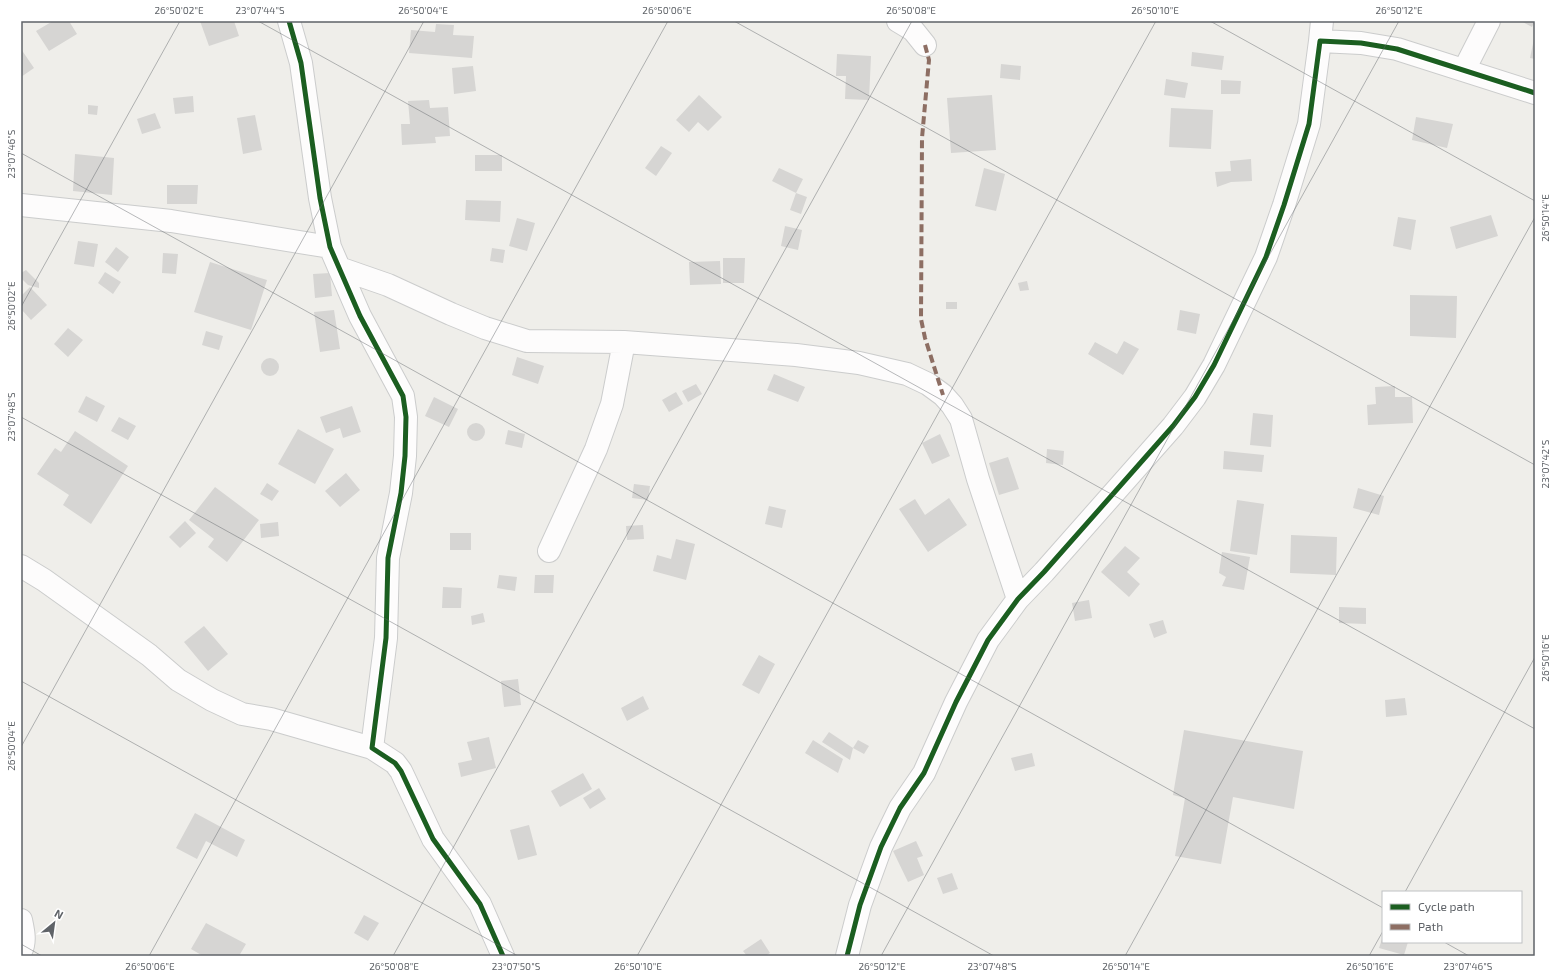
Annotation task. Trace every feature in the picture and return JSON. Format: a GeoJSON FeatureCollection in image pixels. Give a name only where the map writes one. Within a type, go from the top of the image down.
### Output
{"type":"FeatureCollection","features":[{"type":"Feature","properties":{"kind":"street"},"geometry":{"type":"LineString","coordinates":[[289,21],[301,63],[320,198],[330,247],[360,316],[403,396],[406,417],[405,456],[401,493],[388,558],[386,638],[372,748]]}},
{"type":"Feature","properties":{"kind":"street"},"geometry":{"type":"LineString","coordinates":[[898,21],[913,30],[925,45]]}},
{"type":"Feature","properties":{"kind":"street"},"geometry":{"type":"LineString","coordinates":[[1464,70],[1489,21]]}},
{"type":"Feature","properties":{"kind":"street"},"geometry":{"type":"LineString","coordinates":[[847,956],[860,905],[880,847],[900,808],[924,773],[956,702],[988,640],[1018,599],[1044,572],[1173,426],[1195,397],[1214,365],[1266,257],[1284,205],[1309,124],[1321,31],[1361,43],[1397,49],[1464,70],[1534,97]]}},
{"type":"Feature","properties":{"kind":"street"},"geometry":{"type":"LineString","coordinates":[[21,205],[171,221],[330,247]]}},
{"type":"Feature","properties":{"kind":"street"},"geometry":{"type":"LineString","coordinates":[[339,268],[388,285],[485,328],[527,341],[624,342],[796,355],[859,363],[907,374],[928,384],[943,395],[961,419],[978,479],[1018,599]]}},
{"type":"Feature","properties":{"kind":"street"},"geometry":{"type":"LineString","coordinates":[[549,551],[596,449],[612,404],[624,342]]}},
{"type":"Feature","properties":{"kind":"street"},"geometry":{"type":"LineString","coordinates":[[21,566],[44,580],[149,655],[178,680],[212,700],[242,714],[271,719],[372,748],[395,763],[401,771],[433,839],[480,904],[503,956]]}},
{"type":"Feature","properties":{"kind":"street"},"geometry":{"type":"LineString","coordinates":[[21,920],[24,933],[23,947],[21,951]]}},
{"type":"Feature","properties":{"kind":"building"},"geometry":{"type":"Polygon","coordinates":[[[53,21],[69,21],[77,34],[49,51],[36,31],[53,21]]]}},
{"type":"Feature","properties":{"kind":"building"},"geometry":{"type":"Polygon","coordinates":[[[200,21],[234,21],[239,36],[209,46],[200,21]]]}},
{"type":"Feature","properties":{"kind":"building"},"geometry":{"type":"Polygon","coordinates":[[[1521,21],[1535,21],[1532,27],[1521,21]]]}},
{"type":"Feature","properties":{"kind":"building"},"geometry":{"type":"Polygon","coordinates":[[[436,24],[454,25],[453,35],[474,36],[472,58],[409,53],[411,30],[435,32],[436,24]]]}},
{"type":"Feature","properties":{"kind":"building"},"geometry":{"type":"Polygon","coordinates":[[[1535,39],[1535,59],[1530,58],[1535,39]]]}},
{"type":"Feature","properties":{"kind":"building"},"geometry":{"type":"Polygon","coordinates":[[[21,49],[34,68],[21,77],[21,49]]]}},
{"type":"Feature","properties":{"kind":"building"},"geometry":{"type":"Polygon","coordinates":[[[1192,52],[1224,56],[1222,70],[1191,66],[1192,52]]]}},
{"type":"Feature","properties":{"kind":"building"},"geometry":{"type":"Polygon","coordinates":[[[837,54],[871,56],[869,100],[845,99],[846,76],[836,76],[837,54]]]}},
{"type":"Feature","properties":{"kind":"building"},"geometry":{"type":"Polygon","coordinates":[[[1001,64],[1021,66],[1020,80],[1000,78],[1001,64]]]}},
{"type":"Feature","properties":{"kind":"building"},"geometry":{"type":"Polygon","coordinates":[[[473,66],[476,91],[454,94],[452,68],[473,66]]]}},
{"type":"Feature","properties":{"kind":"building"},"geometry":{"type":"Polygon","coordinates":[[[1166,79],[1188,83],[1185,98],[1164,95],[1166,79]]]}},
{"type":"Feature","properties":{"kind":"building"},"geometry":{"type":"Polygon","coordinates":[[[1221,80],[1241,81],[1240,94],[1221,94],[1221,80]]]}},
{"type":"Feature","properties":{"kind":"building"},"geometry":{"type":"Polygon","coordinates":[[[699,95],[722,117],[708,131],[698,122],[689,132],[676,120],[699,95]]]}},
{"type":"Feature","properties":{"kind":"building"},"geometry":{"type":"Polygon","coordinates":[[[992,95],[996,150],[951,153],[947,98],[992,95]]]}},
{"type":"Feature","properties":{"kind":"building"},"geometry":{"type":"Polygon","coordinates":[[[193,96],[194,112],[175,114],[173,98],[193,96]]]}},
{"type":"Feature","properties":{"kind":"building"},"geometry":{"type":"Polygon","coordinates":[[[429,100],[430,108],[448,107],[450,136],[435,137],[436,143],[402,145],[401,124],[410,124],[408,101],[429,100]]]}},
{"type":"Feature","properties":{"kind":"building"},"geometry":{"type":"Polygon","coordinates":[[[88,105],[98,106],[97,115],[88,114],[88,105]]]}},
{"type":"Feature","properties":{"kind":"building"},"geometry":{"type":"Polygon","coordinates":[[[1171,108],[1213,110],[1211,149],[1169,147],[1171,108]]]}},
{"type":"Feature","properties":{"kind":"building"},"geometry":{"type":"Polygon","coordinates":[[[155,113],[161,128],[142,134],[137,119],[155,113]]]}},
{"type":"Feature","properties":{"kind":"building"},"geometry":{"type":"Polygon","coordinates":[[[255,115],[262,150],[243,154],[237,118],[255,115]]]}},
{"type":"Feature","properties":{"kind":"building"},"geometry":{"type":"Polygon","coordinates":[[[1416,117],[1453,124],[1447,148],[1412,140],[1416,117]]]}},
{"type":"Feature","properties":{"kind":"building"},"geometry":{"type":"Polygon","coordinates":[[[661,146],[672,153],[656,176],[645,168],[661,146]]]}},
{"type":"Feature","properties":{"kind":"building"},"geometry":{"type":"Polygon","coordinates":[[[75,154],[114,158],[112,195],[73,191],[75,154]]]}},
{"type":"Feature","properties":{"kind":"building"},"geometry":{"type":"Polygon","coordinates":[[[475,155],[502,155],[502,171],[475,171],[475,155]]]}},
{"type":"Feature","properties":{"kind":"building"},"geometry":{"type":"Polygon","coordinates":[[[1251,159],[1252,181],[1231,182],[1217,187],[1215,172],[1231,171],[1230,161],[1251,159]]]}},
{"type":"Feature","properties":{"kind":"building"},"geometry":{"type":"Polygon","coordinates":[[[779,168],[803,179],[796,193],[772,181],[779,168]]]}},
{"type":"Feature","properties":{"kind":"building"},"geometry":{"type":"Polygon","coordinates":[[[984,168],[1005,174],[996,211],[975,206],[984,168]]]}},
{"type":"Feature","properties":{"kind":"building"},"geometry":{"type":"Polygon","coordinates":[[[167,185],[198,185],[197,204],[167,204],[167,185]]]}},
{"type":"Feature","properties":{"kind":"building"},"geometry":{"type":"Polygon","coordinates":[[[796,193],[807,197],[801,214],[790,210],[796,193]]]}},
{"type":"Feature","properties":{"kind":"building"},"geometry":{"type":"Polygon","coordinates":[[[466,200],[501,201],[500,222],[465,220],[466,200]]]}},
{"type":"Feature","properties":{"kind":"building"},"geometry":{"type":"Polygon","coordinates":[[[1491,215],[1498,236],[1456,249],[1450,227],[1491,215]]]}},
{"type":"Feature","properties":{"kind":"building"},"geometry":{"type":"Polygon","coordinates":[[[1398,217],[1416,220],[1411,250],[1393,246],[1398,217]]]}},
{"type":"Feature","properties":{"kind":"building"},"geometry":{"type":"Polygon","coordinates":[[[517,218],[535,223],[527,251],[509,246],[517,218]]]}},
{"type":"Feature","properties":{"kind":"building"},"geometry":{"type":"Polygon","coordinates":[[[785,226],[802,230],[798,250],[781,246],[785,226]]]}},
{"type":"Feature","properties":{"kind":"building"},"geometry":{"type":"Polygon","coordinates":[[[78,241],[98,244],[94,267],[74,264],[78,241]]]}},
{"type":"Feature","properties":{"kind":"building"},"geometry":{"type":"Polygon","coordinates":[[[116,247],[129,257],[118,272],[105,262],[116,247]]]}},
{"type":"Feature","properties":{"kind":"building"},"geometry":{"type":"Polygon","coordinates":[[[492,248],[505,250],[503,263],[490,261],[492,248]]]}},
{"type":"Feature","properties":{"kind":"building"},"geometry":{"type":"Polygon","coordinates":[[[163,253],[178,254],[176,274],[162,273],[163,253]]]}},
{"type":"Feature","properties":{"kind":"building"},"geometry":{"type":"Polygon","coordinates":[[[723,258],[745,258],[744,283],[723,283],[723,258]]]}},
{"type":"Feature","properties":{"kind":"building"},"geometry":{"type":"Polygon","coordinates":[[[720,261],[721,284],[690,285],[689,262],[720,261]]]}},
{"type":"Feature","properties":{"kind":"building"},"geometry":{"type":"Polygon","coordinates":[[[210,262],[267,280],[251,330],[194,312],[210,262]]]}},
{"type":"Feature","properties":{"kind":"building"},"geometry":{"type":"Polygon","coordinates":[[[26,270],[39,283],[39,288],[28,285],[21,278],[21,273],[26,270]]]}},
{"type":"Feature","properties":{"kind":"building"},"geometry":{"type":"Polygon","coordinates":[[[105,272],[121,282],[113,294],[98,283],[105,272]]]}},
{"type":"Feature","properties":{"kind":"building"},"geometry":{"type":"Polygon","coordinates":[[[330,273],[332,296],[315,298],[313,274],[330,273]]]}},
{"type":"Feature","properties":{"kind":"building"},"geometry":{"type":"Polygon","coordinates":[[[1027,281],[1029,290],[1020,291],[1018,283],[1027,281]]]}},
{"type":"Feature","properties":{"kind":"building"},"geometry":{"type":"Polygon","coordinates":[[[30,287],[47,305],[31,320],[21,309],[21,296],[30,287]]]}},
{"type":"Feature","properties":{"kind":"building"},"geometry":{"type":"Polygon","coordinates":[[[1410,295],[1457,296],[1456,338],[1410,336],[1410,295]]]}},
{"type":"Feature","properties":{"kind":"building"},"geometry":{"type":"Polygon","coordinates":[[[946,302],[957,302],[957,309],[946,309],[946,302]]]}},
{"type":"Feature","properties":{"kind":"building"},"geometry":{"type":"Polygon","coordinates":[[[334,310],[340,349],[320,352],[314,312],[334,310]]]}},
{"type":"Feature","properties":{"kind":"building"},"geometry":{"type":"Polygon","coordinates":[[[1180,310],[1200,314],[1196,334],[1177,330],[1180,310]]]}},
{"type":"Feature","properties":{"kind":"building"},"geometry":{"type":"Polygon","coordinates":[[[68,328],[83,340],[68,357],[54,344],[68,328]]]}},
{"type":"Feature","properties":{"kind":"building"},"geometry":{"type":"Polygon","coordinates":[[[206,331],[223,336],[219,350],[202,345],[206,331]]]}},
{"type":"Feature","properties":{"kind":"building"},"geometry":{"type":"Polygon","coordinates":[[[1124,341],[1139,349],[1123,375],[1088,354],[1095,342],[1117,354],[1124,341]]]}},
{"type":"Feature","properties":{"kind":"building"},"geometry":{"type":"Polygon","coordinates":[[[517,357],[544,366],[538,384],[512,375],[517,357]]]}},
{"type":"Feature","properties":{"kind":"building"},"geometry":{"type":"Polygon","coordinates":[[[266,358],[274,358],[279,363],[277,374],[274,376],[266,376],[261,371],[261,363],[266,358]]]}},
{"type":"Feature","properties":{"kind":"building"},"geometry":{"type":"Polygon","coordinates":[[[774,374],[805,387],[798,402],[767,390],[774,374]]]}},
{"type":"Feature","properties":{"kind":"building"},"geometry":{"type":"Polygon","coordinates":[[[696,384],[702,394],[688,402],[682,391],[696,384]]]}},
{"type":"Feature","properties":{"kind":"building"},"geometry":{"type":"Polygon","coordinates":[[[1395,386],[1395,397],[1412,397],[1413,423],[1368,425],[1367,405],[1376,404],[1375,387],[1395,386]]]}},
{"type":"Feature","properties":{"kind":"building"},"geometry":{"type":"Polygon","coordinates":[[[676,392],[683,404],[669,412],[662,400],[676,392]]]}},
{"type":"Feature","properties":{"kind":"building"},"geometry":{"type":"Polygon","coordinates":[[[86,396],[105,406],[97,422],[78,412],[86,396]]]}},
{"type":"Feature","properties":{"kind":"building"},"geometry":{"type":"Polygon","coordinates":[[[434,397],[458,409],[449,427],[425,416],[434,397]]]}},
{"type":"Feature","properties":{"kind":"building"},"geometry":{"type":"Polygon","coordinates":[[[352,406],[361,432],[343,438],[340,428],[326,433],[320,417],[352,406]]]}},
{"type":"Feature","properties":{"kind":"building"},"geometry":{"type":"Polygon","coordinates":[[[1253,413],[1273,415],[1271,447],[1250,445],[1253,413]]]}},
{"type":"Feature","properties":{"kind":"building"},"geometry":{"type":"Polygon","coordinates":[[[119,417],[136,426],[128,440],[111,431],[119,417]]]}},
{"type":"Feature","properties":{"kind":"building"},"geometry":{"type":"Polygon","coordinates":[[[472,423],[480,423],[485,428],[483,439],[480,441],[472,441],[467,436],[467,428],[472,423]]]}},
{"type":"Feature","properties":{"kind":"building"},"geometry":{"type":"Polygon","coordinates":[[[298,429],[334,449],[315,484],[278,464],[298,429]]]}},
{"type":"Feature","properties":{"kind":"building"},"geometry":{"type":"Polygon","coordinates":[[[508,430],[525,434],[522,448],[505,444],[508,430]]]}},
{"type":"Feature","properties":{"kind":"building"},"geometry":{"type":"Polygon","coordinates":[[[75,431],[128,466],[91,524],[63,505],[69,495],[37,474],[55,448],[61,452],[75,431]]]}},
{"type":"Feature","properties":{"kind":"building"},"geometry":{"type":"Polygon","coordinates":[[[940,434],[950,456],[932,464],[922,443],[940,434]]]}},
{"type":"Feature","properties":{"kind":"building"},"geometry":{"type":"Polygon","coordinates":[[[1047,449],[1064,451],[1063,465],[1046,463],[1047,449]]]}},
{"type":"Feature","properties":{"kind":"building"},"geometry":{"type":"Polygon","coordinates":[[[1224,451],[1264,455],[1262,472],[1223,469],[1224,451]]]}},
{"type":"Feature","properties":{"kind":"building"},"geometry":{"type":"Polygon","coordinates":[[[1008,457],[1019,489],[999,495],[989,463],[1008,457]]]}},
{"type":"Feature","properties":{"kind":"building"},"geometry":{"type":"Polygon","coordinates":[[[346,473],[360,490],[340,507],[325,491],[346,473]]]}},
{"type":"Feature","properties":{"kind":"building"},"geometry":{"type":"Polygon","coordinates":[[[267,483],[279,491],[272,501],[260,494],[267,483]]]}},
{"type":"Feature","properties":{"kind":"building"},"geometry":{"type":"Polygon","coordinates":[[[634,484],[650,486],[648,500],[632,498],[634,484]]]}},
{"type":"Feature","properties":{"kind":"building"},"geometry":{"type":"Polygon","coordinates":[[[215,487],[259,520],[227,562],[208,547],[214,539],[189,520],[215,487]]]}},
{"type":"Feature","properties":{"kind":"building"},"geometry":{"type":"Polygon","coordinates":[[[1358,488],[1384,496],[1379,515],[1353,508],[1358,488]]]}},
{"type":"Feature","properties":{"kind":"building"},"geometry":{"type":"Polygon","coordinates":[[[949,498],[967,525],[928,552],[899,509],[915,499],[925,515],[949,498]]]}},
{"type":"Feature","properties":{"kind":"building"},"geometry":{"type":"Polygon","coordinates":[[[1237,500],[1264,504],[1257,555],[1230,551],[1237,500]]]}},
{"type":"Feature","properties":{"kind":"building"},"geometry":{"type":"Polygon","coordinates":[[[769,506],[786,510],[782,528],[765,524],[769,506]]]}},
{"type":"Feature","properties":{"kind":"building"},"geometry":{"type":"Polygon","coordinates":[[[185,521],[196,533],[180,548],[169,537],[185,521]]]}},
{"type":"Feature","properties":{"kind":"building"},"geometry":{"type":"Polygon","coordinates":[[[278,522],[279,536],[261,538],[260,524],[278,522]]]}},
{"type":"Feature","properties":{"kind":"building"},"geometry":{"type":"Polygon","coordinates":[[[643,525],[644,539],[627,540],[626,526],[643,525]]]}},
{"type":"Feature","properties":{"kind":"building"},"geometry":{"type":"Polygon","coordinates":[[[450,533],[471,533],[471,550],[450,550],[450,533]]]}},
{"type":"Feature","properties":{"kind":"building"},"geometry":{"type":"Polygon","coordinates":[[[1291,535],[1337,537],[1336,575],[1290,573],[1291,535]]]}},
{"type":"Feature","properties":{"kind":"building"},"geometry":{"type":"Polygon","coordinates":[[[676,539],[695,544],[686,580],[653,571],[657,555],[671,559],[676,539]]]}},
{"type":"Feature","properties":{"kind":"building"},"geometry":{"type":"Polygon","coordinates":[[[1125,546],[1140,558],[1127,572],[1140,584],[1129,597],[1101,572],[1125,546]]]}},
{"type":"Feature","properties":{"kind":"building"},"geometry":{"type":"Polygon","coordinates":[[[1222,552],[1250,557],[1244,590],[1222,586],[1226,577],[1219,573],[1222,552]]]}},
{"type":"Feature","properties":{"kind":"building"},"geometry":{"type":"Polygon","coordinates":[[[499,575],[517,577],[515,591],[497,588],[499,575]]]}},
{"type":"Feature","properties":{"kind":"building"},"geometry":{"type":"Polygon","coordinates":[[[535,575],[554,575],[553,593],[534,593],[535,575]]]}},
{"type":"Feature","properties":{"kind":"building"},"geometry":{"type":"Polygon","coordinates":[[[443,587],[462,588],[461,608],[442,608],[443,587]]]}},
{"type":"Feature","properties":{"kind":"building"},"geometry":{"type":"Polygon","coordinates":[[[1089,600],[1092,618],[1075,621],[1072,603],[1089,600]]]}},
{"type":"Feature","properties":{"kind":"building"},"geometry":{"type":"Polygon","coordinates":[[[1339,607],[1366,608],[1366,624],[1339,623],[1339,607]]]}},
{"type":"Feature","properties":{"kind":"building"},"geometry":{"type":"Polygon","coordinates":[[[483,613],[485,622],[472,625],[471,616],[483,613]]]}},
{"type":"Feature","properties":{"kind":"building"},"geometry":{"type":"Polygon","coordinates":[[[1163,620],[1167,633],[1154,638],[1149,624],[1163,620]]]}},
{"type":"Feature","properties":{"kind":"building"},"geometry":{"type":"Polygon","coordinates":[[[204,626],[228,654],[208,671],[184,642],[204,626]]]}},
{"type":"Feature","properties":{"kind":"building"},"geometry":{"type":"Polygon","coordinates":[[[759,655],[775,664],[759,694],[742,685],[759,655]]]}},
{"type":"Feature","properties":{"kind":"building"},"geometry":{"type":"Polygon","coordinates":[[[518,679],[521,705],[504,707],[501,681],[518,679]]]}},
{"type":"Feature","properties":{"kind":"building"},"geometry":{"type":"Polygon","coordinates":[[[643,696],[649,709],[627,721],[621,708],[643,696]]]}},
{"type":"Feature","properties":{"kind":"building"},"geometry":{"type":"Polygon","coordinates":[[[1405,698],[1407,715],[1386,717],[1385,700],[1405,698]]]}},
{"type":"Feature","properties":{"kind":"building"},"geometry":{"type":"Polygon","coordinates":[[[1184,730],[1303,751],[1294,809],[1233,797],[1221,864],[1175,856],[1185,798],[1173,795],[1184,730]]]}},
{"type":"Feature","properties":{"kind":"building"},"geometry":{"type":"Polygon","coordinates":[[[829,732],[853,748],[850,760],[822,742],[829,732]]]}},
{"type":"Feature","properties":{"kind":"building"},"geometry":{"type":"Polygon","coordinates":[[[489,737],[496,768],[461,777],[458,763],[472,760],[467,742],[489,737]]]}},
{"type":"Feature","properties":{"kind":"building"},"geometry":{"type":"Polygon","coordinates":[[[813,740],[843,759],[838,773],[805,753],[813,740]]]}},
{"type":"Feature","properties":{"kind":"building"},"geometry":{"type":"Polygon","coordinates":[[[858,740],[869,746],[864,754],[853,748],[858,740]]]}},
{"type":"Feature","properties":{"kind":"building"},"geometry":{"type":"Polygon","coordinates":[[[1032,753],[1035,766],[1015,771],[1011,758],[1032,753]]]}},
{"type":"Feature","properties":{"kind":"building"},"geometry":{"type":"Polygon","coordinates":[[[583,773],[592,789],[560,807],[551,791],[583,773]]]}},
{"type":"Feature","properties":{"kind":"building"},"geometry":{"type":"Polygon","coordinates":[[[599,788],[606,799],[590,809],[583,798],[599,788]]]}},
{"type":"Feature","properties":{"kind":"building"},"geometry":{"type":"Polygon","coordinates":[[[195,813],[245,840],[237,857],[206,841],[197,859],[176,848],[195,813]]]}},
{"type":"Feature","properties":{"kind":"building"},"geometry":{"type":"Polygon","coordinates":[[[529,825],[537,855],[518,860],[510,830],[529,825]]]}},
{"type":"Feature","properties":{"kind":"building"},"geometry":{"type":"Polygon","coordinates":[[[916,841],[923,856],[917,858],[924,875],[908,882],[893,851],[916,841]]]}},
{"type":"Feature","properties":{"kind":"building"},"geometry":{"type":"Polygon","coordinates":[[[952,873],[958,889],[943,894],[937,878],[952,873]]]}},
{"type":"Feature","properties":{"kind":"building"},"geometry":{"type":"Polygon","coordinates":[[[364,915],[379,923],[368,941],[354,933],[364,915]]]}},
{"type":"Feature","properties":{"kind":"building"},"geometry":{"type":"Polygon","coordinates":[[[206,923],[246,944],[239,956],[203,956],[191,949],[206,923]]]}},
{"type":"Feature","properties":{"kind":"building"},"geometry":{"type":"Polygon","coordinates":[[[761,939],[770,953],[765,956],[747,956],[743,951],[761,939]]]}},
{"type":"Feature","properties":{"kind":"building"},"geometry":{"type":"Polygon","coordinates":[[[1382,939],[1382,943],[1408,943],[1404,955],[1379,948],[1382,939]]]}},
{"type":"Feature","properties":{"kind":"marked path"},"geometry":{"type":"LineString","coordinates":[[925,45],[929,60],[922,138],[921,319],[925,338],[943,395]]}},
{"type":"Feature","properties":{"kind":"cycle path"},"geometry":{"type":"LineString","coordinates":[[289,21],[301,63],[320,198],[330,247],[360,316],[403,396],[406,417],[405,456],[401,493],[388,558],[386,638],[372,748],[395,763],[401,771],[433,839],[480,904],[503,956]]}},
{"type":"Feature","properties":{"kind":"cycle path"},"geometry":{"type":"LineString","coordinates":[[847,956],[860,905],[881,847],[900,808],[924,773],[956,702],[988,640],[1018,599],[1044,572],[1173,426],[1195,397],[1214,365],[1266,257],[1284,205],[1309,124],[1320,41],[1361,43],[1397,49],[1535,93]]}}]}
